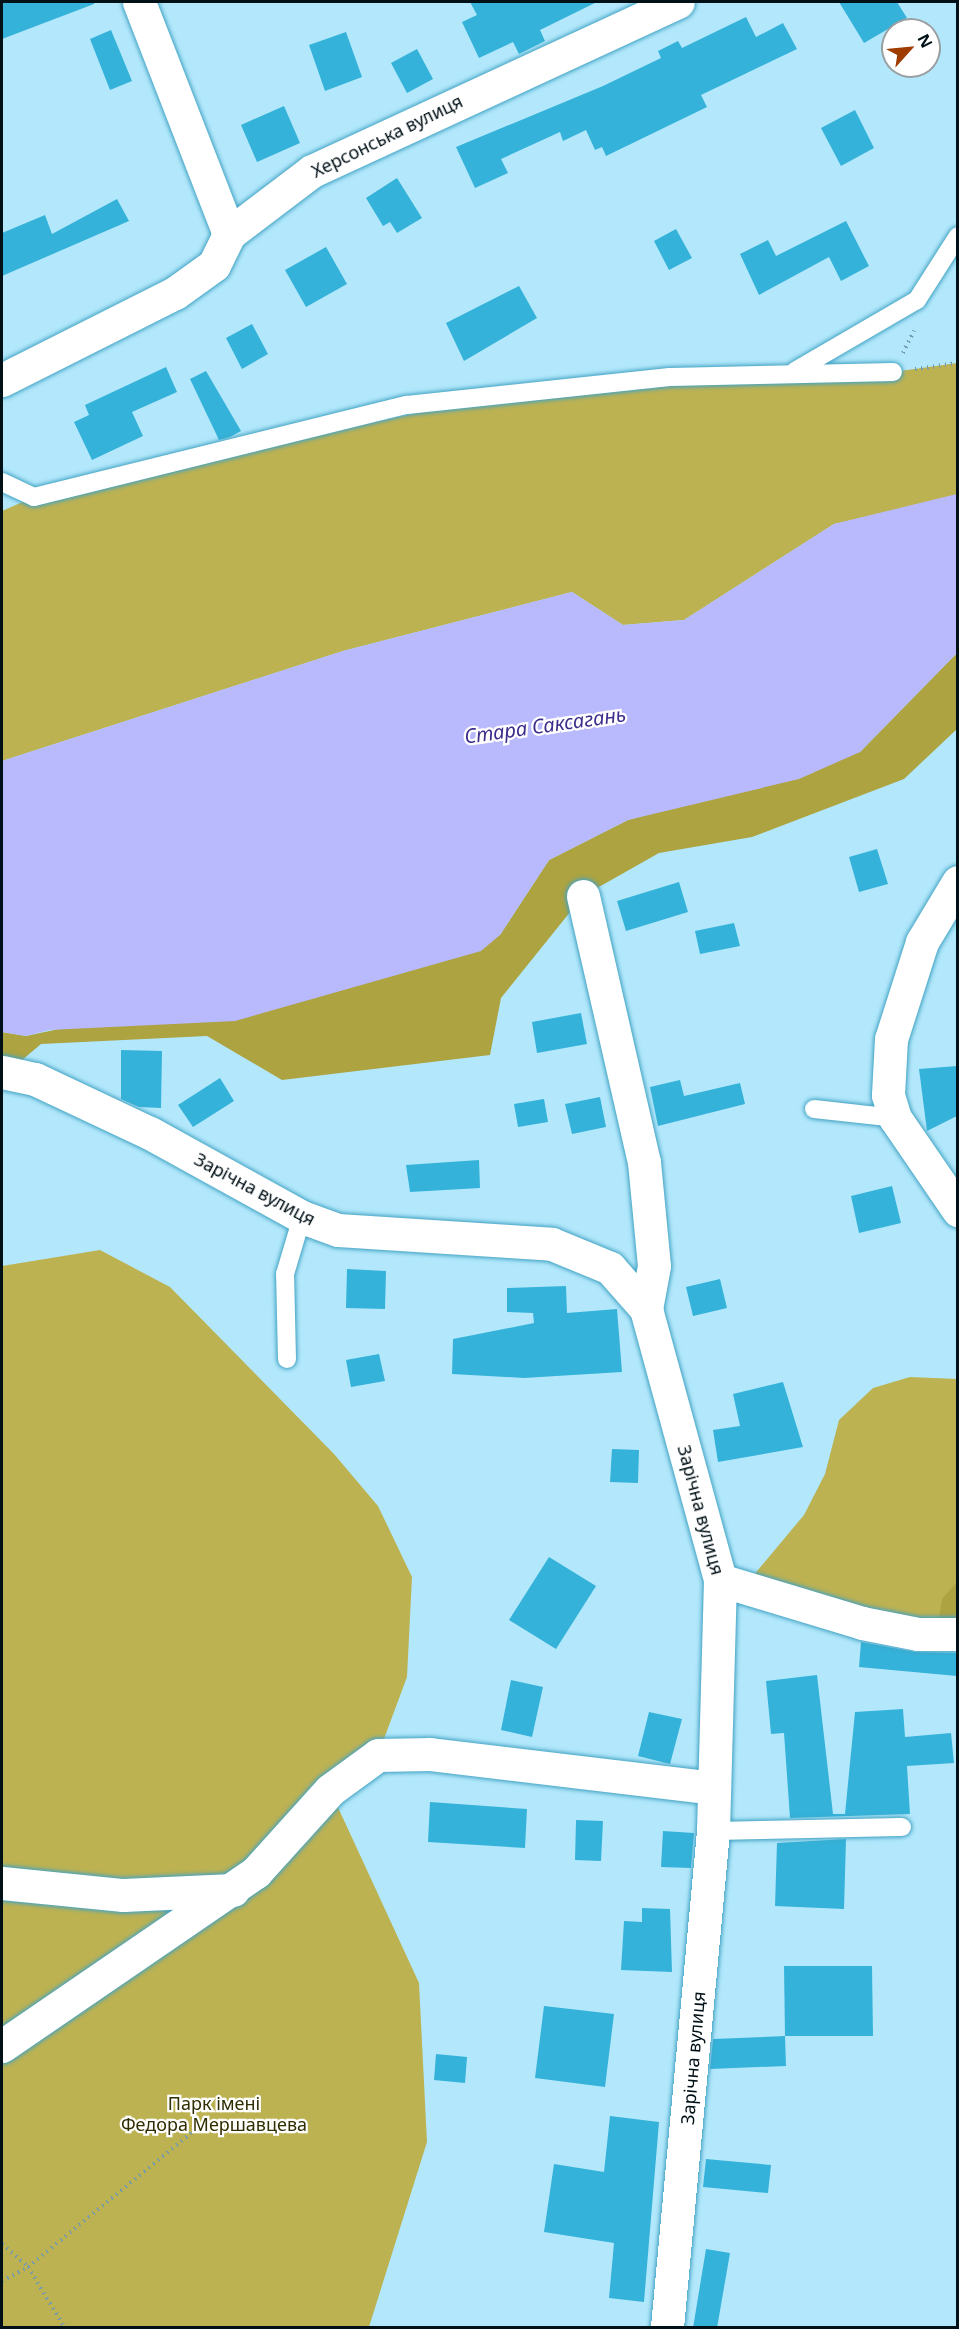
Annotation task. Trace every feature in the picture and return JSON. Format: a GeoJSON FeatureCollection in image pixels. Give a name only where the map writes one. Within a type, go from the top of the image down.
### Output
{"type":"FeatureCollection","features":[{"type":"Feature","properties":{"kind":"street"},"geometry":{"type":"LineString","coordinates":[[140,2],[229,234]]}},
{"type":"Feature","properties":{"kind":"street","name":"Херсонська вулиця"},"geometry":{"type":"LineString","coordinates":[[2,380],[175,293],[214,265],[229,234],[284,189],[352,148],[678,2]]}},
{"type":"Feature","properties":{"kind":"street"},"geometry":{"type":"LineString","coordinates":[[957,882],[922,942],[891,1039],[888,1095],[895,1118],[957,1210]]}},
{"type":"Feature","properties":{"kind":"street","name":"Зарічна вулиця"},"geometry":{"type":"LineString","coordinates":[[583,896],[644,1162],[654,1266],[646,1309],[720,1580],[713,1831],[668,2328]]}},
{"type":"Feature","properties":{"kind":"street","name":"Зарічна вулиця"},"geometry":{"type":"LineString","coordinates":[[2,1072],[35,1079],[150,1133],[302,1217],[338,1230],[552,1244],[610,1268],[646,1309]]}},
{"type":"Feature","properties":{"kind":"street"},"geometry":{"type":"LineString","coordinates":[[720,1580],[861,1623],[918,1634],[957,1635]]}},
{"type":"Feature","properties":{"kind":"street"},"geometry":{"type":"LineString","coordinates":[[2,2046],[233,1890],[294,1835],[330,1790],[378,1755],[430,1754],[714,1788]]}},
{"type":"Feature","properties":{"kind":"street"},"geometry":{"type":"LineString","coordinates":[[2,1883],[123,1895],[233,1890]]}},
{"type":"Feature","properties":{"kind":"lane"},"geometry":{"type":"LineString","coordinates":[[793,373],[917,300],[957,236]]}},
{"type":"Feature","properties":{"kind":"lane"},"geometry":{"type":"LineString","coordinates":[[2,482],[34,497],[407,405],[670,377],[893,372]]}},
{"type":"Feature","properties":{"kind":"lane"},"geometry":{"type":"LineString","coordinates":[[814,1109],[895,1118]]}},
{"type":"Feature","properties":{"kind":"lane"},"geometry":{"type":"LineString","coordinates":[[287,1359],[285,1274],[302,1217]]}},
{"type":"Feature","properties":{"kind":"lane"},"geometry":{"type":"LineString","coordinates":[[713,1831],[902,1827]]}},
{"type":"Feature","properties":{"kind":"path"},"geometry":{"type":"LineString","coordinates":[[893,372],[957,363]]}},
{"type":"Feature","properties":{"kind":"path"},"geometry":{"type":"LineString","coordinates":[[2,2281],[28,2267],[198,2128]]}},
{"type":"Feature","properties":{"kind":"path"},"geometry":{"type":"LineString","coordinates":[[2,2244],[28,2267],[65,2328]]}},
{"type":"Feature","properties":{"kind":"green space"},"geometry":{"type":"Polygon","coordinates":[[[957,363],[958,494],[952,499],[834,524],[684,620],[623,625],[572,592],[343,651],[2,761],[2,511],[34,497],[508,393],[893,372],[957,363]]]}},
{"type":"Feature","properties":{"kind":"green space","name":"Парк імені Федора Мершавцева"},"geometry":{"type":"Polygon","coordinates":[[[100,1250],[170,1287],[334,1454],[378,1506],[412,1577],[407,1677],[378,1755],[330,1790],[419,1983],[427,2142],[369,2327],[2,2328],[2,1266],[100,1250]]]}},
{"type":"Feature","properties":{"kind":"green space"},"geometry":{"type":"Polygon","coordinates":[[[910,1377],[957,1379],[957,1582],[951,1634],[743,1588],[804,1515],[825,1474],[839,1420],[873,1388],[910,1377]]]}},
{"type":"Feature","properties":{"kind":"shaded area"},"geometry":{"type":"Polygon","coordinates":[[[957,653],[957,729],[904,779],[752,837],[659,853],[583,896],[501,998],[490,1055],[282,1080],[207,1036],[41,1044],[2,1077],[2,1032],[26,1036],[500,935],[549,860],[628,820],[860,752],[957,653]]]}},
{"type":"Feature","properties":{"kind":"shaded area"},"geometry":{"type":"Polygon","coordinates":[[[957,1582],[957,1634],[939,1618],[942,1599],[957,1582]]]}},
{"type":"Feature","properties":{"kind":"water","name":"Стара Саксагань"},"geometry":{"type":"Polygon","coordinates":[[[957,494],[957,653],[860,752],[799,779],[628,820],[549,860],[500,935],[481,951],[235,1021],[49,1030],[26,1036],[2,1032],[2,761],[343,651],[572,592],[623,625],[684,620],[834,524],[957,494]]]}},
{"type":"Feature","properties":{"kind":"building"},"geometry":{"type":"Polygon","coordinates":[[[2,2],[94,2],[94,4],[2,39],[2,2]]]}},
{"type":"Feature","properties":{"kind":"building"},"geometry":{"type":"Polygon","coordinates":[[[470,2],[597,2],[540,30],[545,41],[519,54],[513,42],[479,58],[462,22],[477,15],[470,2]]]}},
{"type":"Feature","properties":{"kind":"building"},"geometry":{"type":"Polygon","coordinates":[[[839,2],[897,2],[907,18],[881,18],[881,33],[864,43],[839,2]]]}},
{"type":"Feature","properties":{"kind":"building"},"geometry":{"type":"Polygon","coordinates":[[[746,17],[756,37],[783,23],[797,49],[701,95],[707,107],[606,156],[602,147],[595,150],[586,130],[563,141],[560,132],[501,159],[508,173],[475,188],[456,147],[603,86],[661,58],[658,51],[678,41],[682,48],[746,17]]]}},
{"type":"Feature","properties":{"kind":"building"},"geometry":{"type":"Polygon","coordinates":[[[111,30],[132,81],[110,90],[90,39],[111,30]]]}},
{"type":"Feature","properties":{"kind":"building"},"geometry":{"type":"Polygon","coordinates":[[[346,32],[362,77],[325,91],[309,45],[346,32]]]}},
{"type":"Feature","properties":{"kind":"building"},"geometry":{"type":"Polygon","coordinates":[[[417,49],[433,79],[407,93],[391,63],[417,49]]]}},
{"type":"Feature","properties":{"kind":"building"},"geometry":{"type":"Polygon","coordinates":[[[284,106],[300,143],[257,162],[241,125],[284,106]]]}},
{"type":"Feature","properties":{"kind":"building"},"geometry":{"type":"Polygon","coordinates":[[[855,110],[874,148],[841,166],[821,128],[855,110]]]}},
{"type":"Feature","properties":{"kind":"building"},"geometry":{"type":"Polygon","coordinates":[[[397,178],[422,218],[397,233],[390,222],[383,226],[366,198],[397,178]]]}},
{"type":"Feature","properties":{"kind":"building"},"geometry":{"type":"Polygon","coordinates":[[[117,199],[129,221],[2,276],[2,233],[45,215],[52,234],[117,199]]]}},
{"type":"Feature","properties":{"kind":"building"},"geometry":{"type":"Polygon","coordinates":[[[846,221],[869,266],[841,281],[829,257],[759,295],[740,254],[768,240],[776,256],[846,221]]]}},
{"type":"Feature","properties":{"kind":"building"},"geometry":{"type":"Polygon","coordinates":[[[676,229],[692,258],[669,270],[654,241],[676,229]]]}},
{"type":"Feature","properties":{"kind":"building"},"geometry":{"type":"Polygon","coordinates":[[[326,247],[347,284],[306,307],[285,270],[326,247]]]}},
{"type":"Feature","properties":{"kind":"building"},"geometry":{"type":"Polygon","coordinates":[[[519,286],[537,318],[464,361],[446,323],[519,286]]]}},
{"type":"Feature","properties":{"kind":"building"},"geometry":{"type":"Polygon","coordinates":[[[252,324],[268,354],[242,369],[226,338],[252,324]]]}},
{"type":"Feature","properties":{"kind":"building"},"geometry":{"type":"Polygon","coordinates":[[[166,367],[177,392],[132,412],[143,436],[92,460],[74,422],[89,415],[85,405],[166,367]]]}},
{"type":"Feature","properties":{"kind":"building"},"geometry":{"type":"Polygon","coordinates":[[[206,371],[241,431],[230,437],[219,440],[190,379],[206,371]]]}},
{"type":"Feature","properties":{"kind":"building"},"geometry":{"type":"Polygon","coordinates":[[[877,849],[888,884],[859,892],[849,857],[877,849]]]}},
{"type":"Feature","properties":{"kind":"building"},"geometry":{"type":"Polygon","coordinates":[[[679,882],[688,912],[626,931],[617,901],[679,882]]]}},
{"type":"Feature","properties":{"kind":"building"},"geometry":{"type":"Polygon","coordinates":[[[734,923],[740,946],[700,954],[695,931],[734,923]]]}},
{"type":"Feature","properties":{"kind":"building"},"geometry":{"type":"Polygon","coordinates":[[[581,1013],[587,1044],[537,1053],[532,1022],[581,1013]]]}},
{"type":"Feature","properties":{"kind":"building"},"geometry":{"type":"Polygon","coordinates":[[[121,1050],[162,1051],[161,1108],[139,1107],[121,1099],[121,1050]]]}},
{"type":"Feature","properties":{"kind":"building"},"geometry":{"type":"Polygon","coordinates":[[[957,1066],[957,1116],[927,1131],[919,1069],[957,1066]]]}},
{"type":"Feature","properties":{"kind":"building"},"geometry":{"type":"Polygon","coordinates":[[[220,1078],[234,1101],[193,1127],[178,1105],[220,1078]]]}},
{"type":"Feature","properties":{"kind":"building"},"geometry":{"type":"Polygon","coordinates":[[[680,1080],[684,1096],[740,1083],[745,1104],[658,1126],[650,1087],[680,1080]]]}},
{"type":"Feature","properties":{"kind":"building"},"geometry":{"type":"Polygon","coordinates":[[[600,1097],[606,1127],[572,1134],[565,1104],[600,1097]]]}},
{"type":"Feature","properties":{"kind":"building"},"geometry":{"type":"Polygon","coordinates":[[[544,1099],[548,1122],[518,1127],[514,1104],[544,1099]]]}},
{"type":"Feature","properties":{"kind":"building"},"geometry":{"type":"Polygon","coordinates":[[[479,1160],[480,1188],[410,1192],[406,1165],[479,1160]]]}},
{"type":"Feature","properties":{"kind":"building"},"geometry":{"type":"Polygon","coordinates":[[[892,1186],[901,1223],[859,1233],[851,1196],[892,1186]]]}},
{"type":"Feature","properties":{"kind":"building"},"geometry":{"type":"Polygon","coordinates":[[[347,1269],[386,1271],[385,1309],[346,1308],[347,1269]]]}},
{"type":"Feature","properties":{"kind":"building"},"geometry":{"type":"Polygon","coordinates":[[[720,1279],[727,1308],[693,1316],[686,1287],[720,1279]]]}},
{"type":"Feature","properties":{"kind":"building"},"geometry":{"type":"Polygon","coordinates":[[[566,1286],[567,1313],[617,1309],[622,1372],[524,1378],[452,1374],[453,1339],[534,1323],[533,1313],[507,1312],[507,1288],[566,1286]]]}},
{"type":"Feature","properties":{"kind":"building"},"geometry":{"type":"Polygon","coordinates":[[[379,1354],[385,1381],[351,1387],[346,1360],[379,1354]]]}},
{"type":"Feature","properties":{"kind":"building"},"geometry":{"type":"Polygon","coordinates":[[[783,1382],[803,1447],[718,1462],[713,1430],[740,1426],[733,1394],[783,1382]]]}},
{"type":"Feature","properties":{"kind":"building"},"geometry":{"type":"Polygon","coordinates":[[[612,1449],[639,1450],[638,1483],[610,1482],[612,1449]]]}},
{"type":"Feature","properties":{"kind":"building"},"geometry":{"type":"Polygon","coordinates":[[[549,1557],[596,1586],[556,1649],[509,1620],[549,1557]]]}},
{"type":"Feature","properties":{"kind":"building"},"geometry":{"type":"Polygon","coordinates":[[[861,1642],[915,1652],[957,1653],[957,1676],[859,1667],[861,1642]]]}},
{"type":"Feature","properties":{"kind":"building"},"geometry":{"type":"Polygon","coordinates":[[[817,1675],[833,1814],[845,1814],[855,1712],[903,1709],[905,1737],[951,1733],[954,1763],[907,1766],[910,1814],[790,1818],[784,1733],[771,1734],[766,1681],[817,1675]]]}},
{"type":"Feature","properties":{"kind":"building"},"geometry":{"type":"Polygon","coordinates":[[[511,1680],[543,1687],[532,1737],[501,1730],[511,1680]]]}},
{"type":"Feature","properties":{"kind":"building"},"geometry":{"type":"Polygon","coordinates":[[[649,1712],[682,1719],[670,1764],[638,1756],[649,1712]]]}},
{"type":"Feature","properties":{"kind":"building"},"geometry":{"type":"Polygon","coordinates":[[[430,1802],[527,1809],[525,1848],[428,1842],[430,1802]]]}},
{"type":"Feature","properties":{"kind":"building"},"geometry":{"type":"Polygon","coordinates":[[[576,1820],[603,1821],[601,1861],[575,1860],[576,1820]]]}},
{"type":"Feature","properties":{"kind":"building"},"geometry":{"type":"Polygon","coordinates":[[[663,1831],[694,1833],[691,1868],[661,1867],[663,1831]]]}},
{"type":"Feature","properties":{"kind":"building"},"geometry":{"type":"Polygon","coordinates":[[[846,1839],[844,1909],[775,1906],[777,1843],[846,1839]]]}},
{"type":"Feature","properties":{"kind":"building"},"geometry":{"type":"Polygon","coordinates":[[[642,1908],[670,1909],[672,1972],[621,1970],[624,1921],[642,1922],[642,1908]]]}},
{"type":"Feature","properties":{"kind":"building"},"geometry":{"type":"Polygon","coordinates":[[[784,1966],[872,1966],[873,2036],[785,2036],[784,1966]]]}},
{"type":"Feature","properties":{"kind":"building"},"geometry":{"type":"Polygon","coordinates":[[[544,2006],[614,2014],[605,2087],[535,2078],[544,2006]]]}},
{"type":"Feature","properties":{"kind":"building"},"geometry":{"type":"Polygon","coordinates":[[[785,2036],[786,2066],[710,2069],[713,2039],[785,2036]]]}},
{"type":"Feature","properties":{"kind":"building"},"geometry":{"type":"Polygon","coordinates":[[[436,2054],[467,2057],[465,2083],[434,2080],[436,2054]]]}},
{"type":"Feature","properties":{"kind":"building"},"geometry":{"type":"Polygon","coordinates":[[[610,2116],[659,2122],[644,2302],[609,2298],[614,2243],[544,2232],[554,2164],[604,2172],[610,2116]]]}},
{"type":"Feature","properties":{"kind":"building"},"geometry":{"type":"Polygon","coordinates":[[[706,2159],[771,2165],[768,2193],[703,2187],[706,2159]]]}},
{"type":"Feature","properties":{"kind":"building"},"geometry":{"type":"Polygon","coordinates":[[[706,2249],[730,2253],[717,2328],[693,2328],[706,2249]]]}}]}
